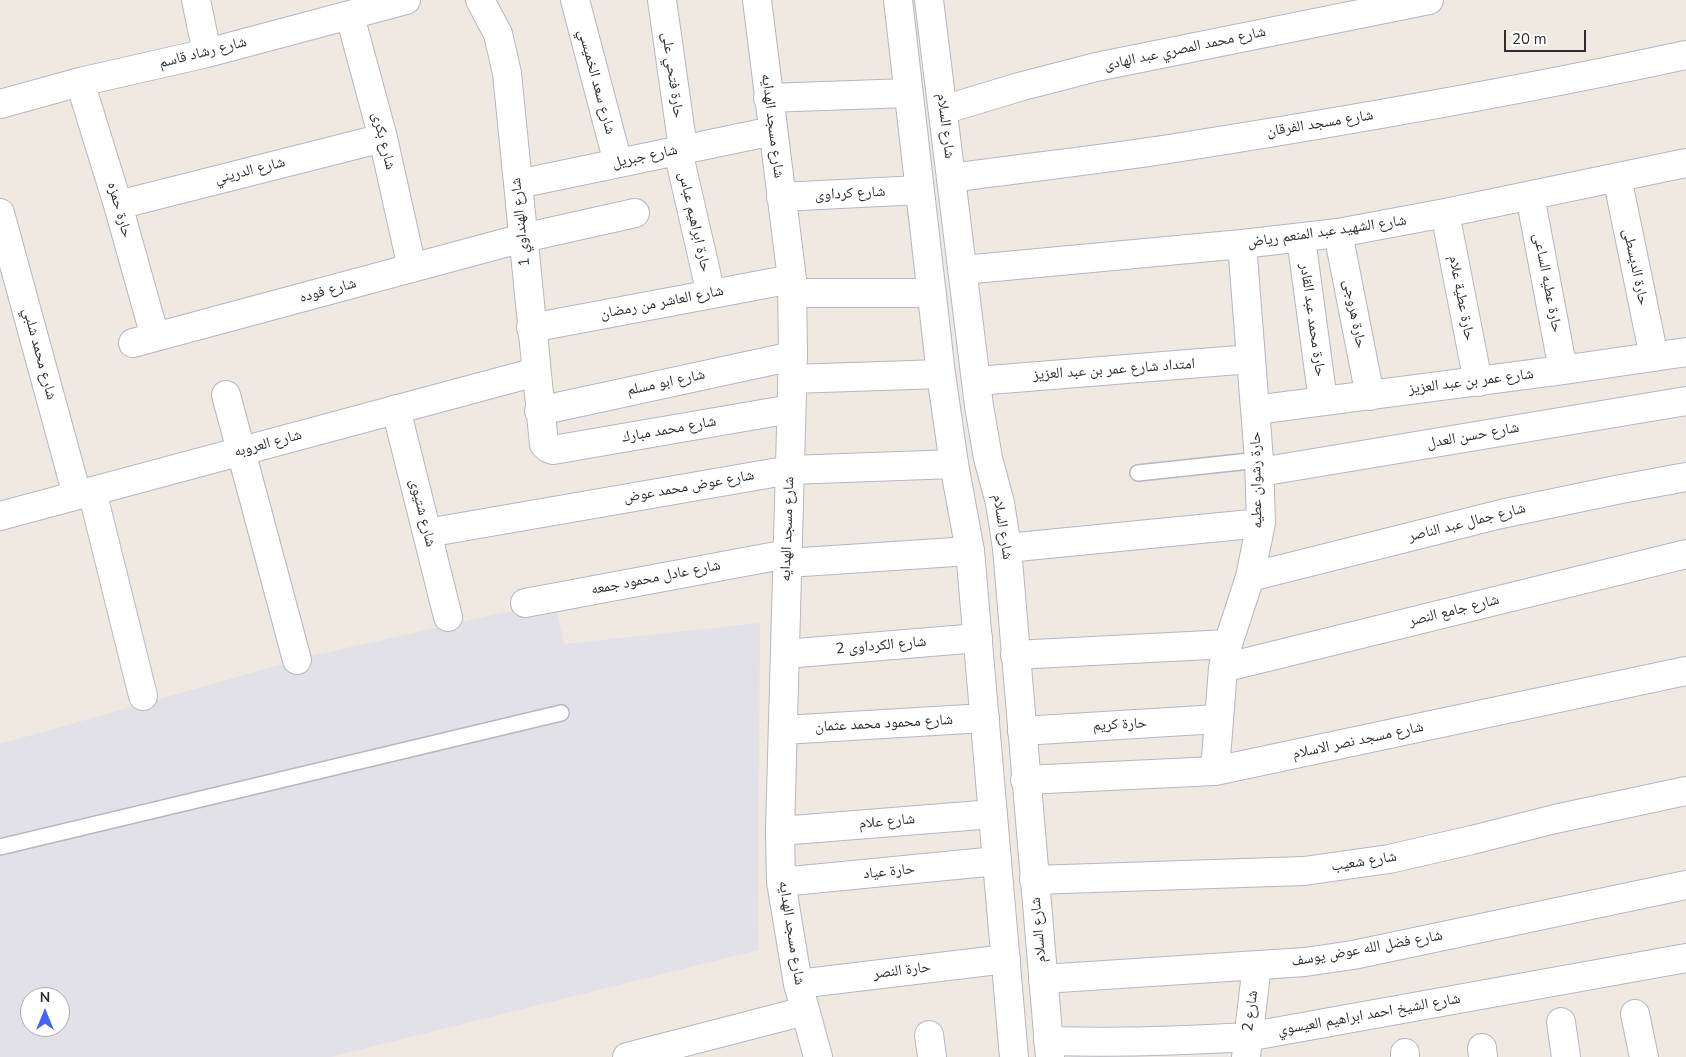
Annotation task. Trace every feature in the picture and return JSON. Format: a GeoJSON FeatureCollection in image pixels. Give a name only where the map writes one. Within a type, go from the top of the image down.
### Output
{"type":"FeatureCollection","features":[{"type":"Feature","properties":{"kind":"street"},"geometry":{"type":"LineString","coordinates":[[196,0],[207,53]]}},
{"type":"Feature","properties":{"kind":"street","name":"شارع رشاد قاسم"},"geometry":{"type":"LineString","coordinates":[[0,104],[80,82],[207,53],[406,0]]}},
{"type":"Feature","properties":{"kind":"street","name":"شارع الهنداوي 1"},"geometry":{"type":"LineString","coordinates":[[480,0],[498,34],[507,73],[539,411],[542,438],[548,448]]}},
{"type":"Feature","properties":{"kind":"street","name":"شارع سعد الخميسي"},"geometry":{"type":"LineString","coordinates":[[575,0],[618,163]]}},
{"type":"Feature","properties":{"kind":"street","name":"حارة فتحي على"},"geometry":{"type":"LineString","coordinates":[[662,0],[680,150]]}},
{"type":"Feature","properties":{"kind":"street","name":"شارع مسجد الهدايه"},"geometry":{"type":"LineString","coordinates":[[757,0],[792,286],[793,367],[780,831],[781,882],[798,984],[818,1057]]}},
{"type":"Feature","properties":{"kind":"street"},"geometry":{"type":"LineString","coordinates":[[898,0],[941,374],[954,464],[970,551],[1014,1057]]}},
{"type":"Feature","properties":{"kind":"street","name":"شارع السلام"},"geometry":{"type":"LineString","coordinates":[[930,0],[983,432],[1000,503],[1007,548],[1049,1049]]}},
{"type":"Feature","properties":{"kind":"street","name":"شارع محمد المصري عبد الهادى"},"geometry":{"type":"LineString","coordinates":[[943,110],[1019,87],[1096,67],[1429,0]]}},
{"type":"Feature","properties":{"kind":"street","name":"شارع بكرى"},"geometry":{"type":"LineString","coordinates":[[350,16],[383,138],[412,268]]}},
{"type":"Feature","properties":{"kind":"street","name":"شارع مسجد الفرقان"},"geometry":{"type":"LineString","coordinates":[[951,178],[1167,149],[1382,114],[1596,74],[1686,55]]}},
{"type":"Feature","properties":{"kind":"street","name":"حارة حمزه"},"geometry":{"type":"LineString","coordinates":[[80,82],[118,205],[144,340]]}},
{"type":"Feature","properties":{"kind":"street"},"geometry":{"type":"LineString","coordinates":[[768,98],[908,94]]}},
{"type":"Feature","properties":{"kind":"street","name":"شارع جبريل"},"geometry":{"type":"LineString","coordinates":[[518,184],[772,130]]}},
{"type":"Feature","properties":{"kind":"street","name":"شارع الدريني"},"geometry":{"type":"LineString","coordinates":[[118,205],[383,138]]}},
{"type":"Feature","properties":{"kind":"street","name":"حارة ابراهيم عباس"},"geometry":{"type":"LineString","coordinates":[[680,150],[711,294]]}},
{"type":"Feature","properties":{"kind":"street","name":"شارع الشهيد عبد المنعم رياض"},"geometry":{"type":"LineString","coordinates":[[963,270],[1242,244],[1338,233],[1530,196],[1617,177],[1685,167]]}},
{"type":"Feature","properties":{"kind":"street","name":"حارة الديسطى"},"geometry":{"type":"LineString","coordinates":[[1617,177],[1654,357]]}},
{"type":"Feature","properties":{"kind":"street","name":"شارع كرداوى"},"geometry":{"type":"LineString","coordinates":[[781,197],[919,190]]}},
{"type":"Feature","properties":{"kind":"street","name":"حارة عطيه الساعى"},"geometry":{"type":"LineString","coordinates":[[1530,196],[1563,370]]}},
{"type":"Feature","properties":{"kind":"street","name":"شارع محمد شلبي"},"geometry":{"type":"LineString","coordinates":[[0,213],[85,493],[143,696]]}},
{"type":"Feature","properties":{"kind":"street","name":"شارع فوده"},"geometry":{"type":"LineString","coordinates":[[144,340],[523,238],[635,213]]}},
{"type":"Feature","properties":{"kind":"street","name":"حارة عطية علام"},"geometry":{"type":"LineString","coordinates":[[1445,213],[1478,382]]}},
{"type":"Feature","properties":{"kind":"street","name":"حارة هروجى"},"geometry":{"type":"LineString","coordinates":[[1338,233],[1370,396]]}},
{"type":"Feature","properties":{"kind":"street","name":"حارة محمد عبد القادر"},"geometry":{"type":"LineString","coordinates":[[1301,238],[1323,402]]}},
{"type":"Feature","properties":{"kind":"street","name":"حارة رشوان عطيه"},"geometry":{"type":"LineString","coordinates":[[1215,771],[1218,719],[1225,656],[1250,577],[1261,523],[1260,466],[1242,244]]}},
{"type":"Feature","properties":{"kind":"street","name":"شارع العاشر من رمضان"},"geometry":{"type":"LineString","coordinates":[[531,328],[711,294],[792,286],[931,292]]}},
{"type":"Feature","properties":{"kind":"street","name":"شارع عمر بن عبد العزيز"},"geometry":{"type":"LineString","coordinates":[[1255,410],[1478,382],[1686,352]]}},
{"type":"Feature","properties":{"kind":"street","name":"امتداد شارع عمر بن عبد العزيز"},"geometry":{"type":"LineString","coordinates":[[977,381],[1251,359]]}},
{"type":"Feature","properties":{"kind":"street","name":"شارع ابو مسلم"},"geometry":{"type":"LineString","coordinates":[[539,411],[793,367],[941,374]]}},
{"type":"Feature","properties":{"kind":"street","name":"شارع العروبه"},"geometry":{"type":"LineString","coordinates":[[0,516],[536,372]]}},
{"type":"Feature","properties":{"kind":"street"},"geometry":{"type":"LineString","coordinates":[[226,395],[297,660]]}},
{"type":"Feature","properties":{"kind":"street","name":"شارع حسن العدل"},"geometry":{"type":"LineString","coordinates":[[1260,466],[1686,401]]}},
{"type":"Feature","properties":{"kind":"street","name":"شارع شتيوى"},"geometry":{"type":"LineString","coordinates":[[396,409],[448,617]]}},
{"type":"Feature","properties":{"kind":"street","name":"شارع محمد مبارك"},"geometry":{"type":"LineString","coordinates":[[548,448],[559,450],[791,409]]}},
{"type":"Feature","properties":{"kind":"street","name":"شارع عوض محمد عوض"},"geometry":{"type":"LineString","coordinates":[[427,533],[790,470],[954,464]]}},
{"type":"Feature","properties":{"kind":"street","name":"شارع جمال عبد الناصر"},"geometry":{"type":"LineString","coordinates":[[1250,577],[1501,514],[1686,477]]}},
{"type":"Feature","properties":{"kind":"street"},"geometry":{"type":"LineString","coordinates":[[1007,548],[1261,523]]}},
{"type":"Feature","properties":{"kind":"street","name":"شارع عادل محمود جمعه"},"geometry":{"type":"LineString","coordinates":[[525,603],[788,558],[970,551]]}},
{"type":"Feature","properties":{"kind":"street","name":"شارع جامع النصر"},"geometry":{"type":"LineString","coordinates":[[1015,656],[1225,656],[1686,554]]}},
{"type":"Feature","properties":{"kind":"street","name":"شارع الكرداوى 2"},"geometry":{"type":"LineString","coordinates":[[785,654],[978,638]]}},
{"type":"Feature","properties":{"kind":"street","name":"شارع مسجد نصر الاسلام"},"geometry":{"type":"LineString","coordinates":[[1026,780],[1215,771],[1686,671]]}},
{"type":"Feature","properties":{"kind":"street","name":"شارع محمود محمد عثمان"},"geometry":{"type":"LineString","coordinates":[[783,730],[985,718]]}},
{"type":"Feature","properties":{"kind":"street","name":"حارة كريم"},"geometry":{"type":"LineString","coordinates":[[1022,730],[1218,719]]}},
{"type":"Feature","properties":{"kind":"street","name":"شارع شعيب"},"geometry":{"type":"LineString","coordinates":[[1034,880],[1304,870],[1389,859],[1555,819],[1686,791]]}},
{"type":"Feature","properties":{"kind":"street","name":"شارع علام"},"geometry":{"type":"LineString","coordinates":[[780,831],[993,814]]}},
{"type":"Feature","properties":{"kind":"street","name":"حارة عياد"},"geometry":{"type":"LineString","coordinates":[[781,882],[997,861]]}},
{"type":"Feature","properties":{"kind":"street","name":"شارع فضل الله عوض يوسف"},"geometry":{"type":"LineString","coordinates":[[1043,978],[1305,962],[1353,955],[1686,885]]}},
{"type":"Feature","properties":{"kind":"street","name":"شارع الشيخ احمد ابراهيم العيسوي"},"geometry":{"type":"LineString","coordinates":[[1049,1049],[1102,1043],[1174,1041],[1247,1047],[1686,958]]}},
{"type":"Feature","properties":{"kind":"street","name":"حارة النصر"},"geometry":{"type":"LineString","coordinates":[[798,984],[1006,959]]}},
{"type":"Feature","properties":{"kind":"street","name":"شارع 2"},"geometry":{"type":"LineString","coordinates":[[1247,1047],[1257,965]]}},
{"type":"Feature","properties":{"kind":"street"},"geometry":{"type":"LineString","coordinates":[[626,1057],[805,1011]]}},
{"type":"Feature","properties":{"kind":"street"},"geometry":{"type":"LineString","coordinates":[[1635,1014],[1644,1057]]}},
{"type":"Feature","properties":{"kind":"street"},"geometry":{"type":"LineString","coordinates":[[1561,1022],[1566,1057]]}},
{"type":"Feature","properties":{"kind":"lane"},"geometry":{"type":"LineString","coordinates":[[1138,473],[1260,466]]}},
{"type":"Feature","properties":{"kind":"lane"},"geometry":{"type":"LineString","coordinates":[[0,846],[561,713]]}},
{"type":"Feature","properties":{"kind":"shaded area"},"geometry":{"type":"Polygon","coordinates":[[[555,601],[564,644],[760,623],[759,950],[331,1057],[0,1057],[0,744],[311,656],[555,601]]]}}]}
